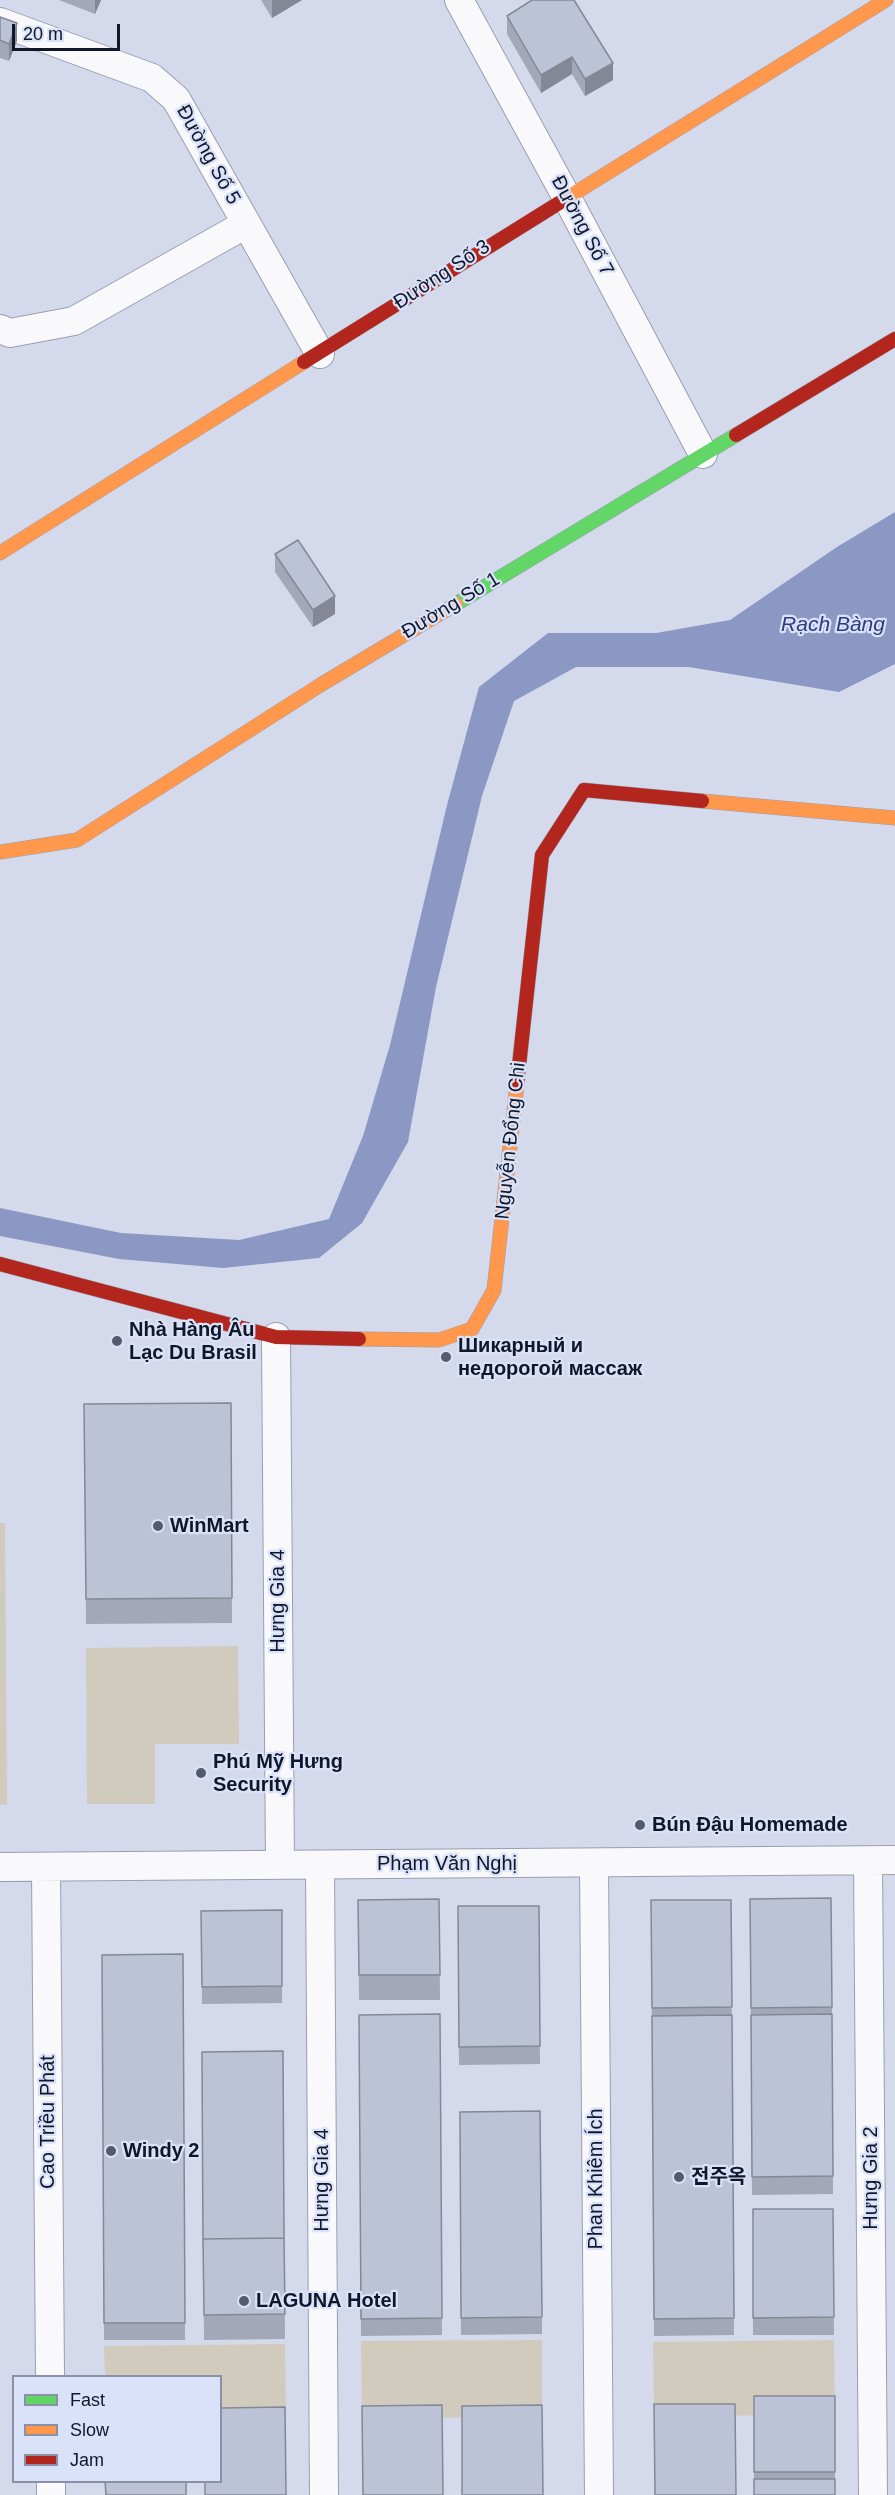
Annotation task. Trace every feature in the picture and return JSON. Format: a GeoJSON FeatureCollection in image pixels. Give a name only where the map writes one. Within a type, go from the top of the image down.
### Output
{"type":"FeatureCollection","features":[{"type":"Feature","properties":{"kind":"street","name":"Đường Số 7"},"geometry":{"type":"LineString","coordinates":[[459,0],[703,454]]}},
{"type":"Feature","properties":{"kind":"street","name":"Đường Số 3"},"geometry":{"type":"LineString","coordinates":[[0,553],[320,354],[566,196],[886,0]]}},
{"type":"Feature","properties":{"kind":"street","name":"Đường Số 5"},"geometry":{"type":"LineString","coordinates":[[0,22],[152,78],[176,99],[320,354]]}},
{"type":"Feature","properties":{"kind":"street","name":"Đường Số 5"},"geometry":{"type":"LineString","coordinates":[[0,329],[10,333],[74,321],[246,224]]}},
{"type":"Feature","properties":{"kind":"street","name":"Đường Số 1"},"geometry":{"type":"LineString","coordinates":[[0,852],[77,840],[322,684],[895,339]]}},
{"type":"Feature","properties":{"kind":"street","name":"Nguyễn Đổng Chi"},"geometry":{"type":"LineString","coordinates":[[0,1264],[276,1337],[439,1340],[472,1329],[494,1290],[542,855],[584,790],[895,819]]}},
{"type":"Feature","properties":{"kind":"street","name":"Hưng Gia 4"},"geometry":{"type":"LineString","coordinates":[[276,1337],[280,1865]]}},
{"type":"Feature","properties":{"kind":"street","name":"Phạm Văn Nghị"},"geometry":{"type":"LineString","coordinates":[[0,1867],[882,1860]]}},
{"type":"Feature","properties":{"kind":"street","name":"Hưng Gia 2"},"geometry":{"type":"LineString","coordinates":[[873,2495],[882,1860]]}},
{"type":"Feature","properties":{"kind":"street","name":"Phan Khiêm Ích"},"geometry":{"type":"LineString","coordinates":[[594,1863],[599,2495]]}},
{"type":"Feature","properties":{"kind":"street","name":"Hưng Gia 4"},"geometry":{"type":"LineString","coordinates":[[320,1865],[324,2495]]}},
{"type":"Feature","properties":{"kind":"street","name":"Cao Triều Phát"},"geometry":{"type":"LineString","coordinates":[[46,1867],[50,2375]]}},
{"type":"Feature","properties":{"kind":"shaded area"},"geometry":{"type":"Polygon","coordinates":[[[0,1523],[5,1523],[7,1805],[0,1805],[0,1523]]]}},
{"type":"Feature","properties":{"kind":"shaded area"},"geometry":{"type":"Polygon","coordinates":[[[238,1646],[239,1744],[155,1744],[155,1804],[87,1804],[86,1648],[238,1646]]]}},
{"type":"Feature","properties":{"kind":"shaded area"},"geometry":{"type":"Polygon","coordinates":[[[542,2340],[542,2417],[362,2418],[361,2341],[542,2340]]]}},
{"type":"Feature","properties":{"kind":"shaded area"},"geometry":{"type":"Polygon","coordinates":[[[834,2340],[835,2415],[654,2416],[653,2342],[834,2340]]]}},
{"type":"Feature","properties":{"kind":"shaded area"},"geometry":{"type":"Polygon","coordinates":[[[285,2344],[286,2419],[222,2420],[222,2375],[105,2375],[104,2346],[285,2344]]]}},
{"type":"Feature","properties":{"kind":"water","name":"Rạch Bàng"},"geometry":{"type":"Polygon","coordinates":[[[895,512],[895,664],[839,692],[689,667],[576,667],[514,701],[482,796],[436,987],[408,1142],[362,1223],[319,1258],[223,1268],[119,1259],[0,1236],[0,1208],[121,1233],[239,1240],[329,1219],[363,1136],[390,1045],[447,805],[479,687],[548,633],[656,633],[730,620],[837,547],[895,512]]]}},
{"type":"Feature","properties":{"kind":"building"},"geometry":{"type":"Polygon","coordinates":[[[532,0],[574,0],[613,63],[585,79],[572,57],[541,75],[507,16],[532,0]]]}},
{"type":"Feature","properties":{"kind":"building"},"geometry":{"type":"Polygon","coordinates":[[[0,17],[17,23],[9,44],[0,40],[0,17]]]}},
{"type":"Feature","properties":{"kind":"building"},"geometry":{"type":"Polygon","coordinates":[[[298,540],[335,596],[313,610],[275,554],[298,540]]]}},
{"type":"Feature","properties":{"kind":"building","name":"WinMart"},"geometry":{"type":"Polygon","coordinates":[[[231,1403],[232,1598],[86,1599],[84,1404],[231,1403]]]}},
{"type":"Feature","properties":{"kind":"building"},"geometry":{"type":"Polygon","coordinates":[[[831,1898],[832,2007],[751,2008],[750,1899],[831,1898]]]}},
{"type":"Feature","properties":{"kind":"building"},"geometry":{"type":"Polygon","coordinates":[[[439,1899],[440,1975],[359,1975],[358,1900],[439,1899]]]}},
{"type":"Feature","properties":{"kind":"building"},"geometry":{"type":"Polygon","coordinates":[[[651,1900],[731,1900],[732,2007],[652,2008],[651,1900]]]}},
{"type":"Feature","properties":{"kind":"building"},"geometry":{"type":"Polygon","coordinates":[[[458,1906],[539,1906],[540,2046],[459,2047],[458,1906]]]}},
{"type":"Feature","properties":{"kind":"building"},"geometry":{"type":"Polygon","coordinates":[[[282,1910],[282,1986],[202,1987],[201,1911],[282,1910]]]}},
{"type":"Feature","properties":{"kind":"building"},"geometry":{"type":"Polygon","coordinates":[[[183,1954],[185,2323],[104,2323],[102,1955],[183,1954]]]}},
{"type":"Feature","properties":{"kind":"building"},"geometry":{"type":"Polygon","coordinates":[[[440,2014],[442,2318],[361,2319],[359,2015],[440,2014]]]}},
{"type":"Feature","properties":{"kind":"building"},"geometry":{"type":"Polygon","coordinates":[[[832,2014],[833,2176],[752,2177],[751,2015],[832,2014]]]}},
{"type":"Feature","properties":{"kind":"building"},"geometry":{"type":"Polygon","coordinates":[[[732,2015],[734,2318],[654,2319],[652,2016],[732,2015]]]}},
{"type":"Feature","properties":{"kind":"building"},"geometry":{"type":"Polygon","coordinates":[[[283,2051],[284,2238],[203,2239],[203,2247],[202,2052],[283,2051]]]}},
{"type":"Feature","properties":{"kind":"building"},"geometry":{"type":"Polygon","coordinates":[[[540,2111],[542,2317],[461,2318],[460,2112],[540,2111]]]}},
{"type":"Feature","properties":{"kind":"building"},"geometry":{"type":"Polygon","coordinates":[[[753,2209],[833,2209],[834,2317],[753,2318],[753,2209]]]}},
{"type":"Feature","properties":{"kind":"building","name":"LAGUNA Hotel"},"geometry":{"type":"Polygon","coordinates":[[[284,2238],[285,2314],[204,2315],[203,2239],[284,2238]]]}},
{"type":"Feature","properties":{"kind":"building"},"geometry":{"type":"Polygon","coordinates":[[[754,2396],[835,2396],[835,2472],[754,2472],[754,2396]]]}},
{"type":"Feature","properties":{"kind":"building"},"geometry":{"type":"Polygon","coordinates":[[[654,2404],[735,2404],[736,2495],[655,2495],[654,2404]]]}},
{"type":"Feature","properties":{"kind":"building"},"geometry":{"type":"Polygon","coordinates":[[[442,2405],[443,2495],[363,2495],[362,2406],[442,2405]]]}},
{"type":"Feature","properties":{"kind":"building"},"geometry":{"type":"Polygon","coordinates":[[[542,2405],[543,2495],[462,2495],[462,2406],[542,2405]]]}},
{"type":"Feature","properties":{"kind":"building"},"geometry":{"type":"Polygon","coordinates":[[[285,2407],[286,2495],[205,2495],[205,2483],[222,2483],[222,2408],[285,2407]]]}},
{"type":"Feature","properties":{"kind":"building"},"geometry":{"type":"Polygon","coordinates":[[[754,2479],[835,2479],[835,2495],[754,2495],[754,2479]]]}},
{"type":"Feature","properties":{"kind":"building"},"geometry":{"type":"Polygon","coordinates":[[[105,2483],[186,2483],[186,2495],[106,2495],[105,2483]]]}},
{"type":"Feature","properties":{"kind":"traffic: fast"},"geometry":{"type":"LineString","coordinates":[[456,604],[736,435]]}},
{"type":"Feature","properties":{"kind":"traffic: slow"},"geometry":{"type":"LineString","coordinates":[[559,203],[886,0]]}},
{"type":"Feature","properties":{"kind":"traffic: slow"},"geometry":{"type":"LineString","coordinates":[[0,553],[304,362]]}},
{"type":"Feature","properties":{"kind":"traffic: slow"},"geometry":{"type":"LineString","coordinates":[[0,852],[77,840],[322,684],[456,604]]}},
{"type":"Feature","properties":{"kind":"traffic: slow"},"geometry":{"type":"LineString","coordinates":[[702,801],[895,818]]}},
{"type":"Feature","properties":{"kind":"traffic: slow"},"geometry":{"type":"LineString","coordinates":[[359,1339],[439,1340],[472,1329],[494,1290],[517,1084]]}},
{"type":"Feature","properties":{"kind":"traffic: jam"},"geometry":{"type":"LineString","coordinates":[[304,362],[559,203]]}},
{"type":"Feature","properties":{"kind":"traffic: jam"},"geometry":{"type":"LineString","coordinates":[[736,435],[895,339]]}},
{"type":"Feature","properties":{"kind":"traffic: jam"},"geometry":{"type":"LineString","coordinates":[[517,1084],[542,855],[584,790],[702,801]]}},
{"type":"Feature","properties":{"kind":"traffic: jam"},"geometry":{"type":"LineString","coordinates":[[0,1264],[276,1337],[359,1339]]}},
{"type":"Feature","properties":{"kind":"place","name":"Nhà Hàng Âu Lạc Du Brasil"},"geometry":{"type":"Point","coordinates":[117,1341]}},
{"type":"Feature","properties":{"kind":"place","name":"Шикарный и недорогой массаж"},"geometry":{"type":"Point","coordinates":[446,1357]}},
{"type":"Feature","properties":{"kind":"place","name":"WinMart"},"geometry":{"type":"Point","coordinates":[158,1526]}},
{"type":"Feature","properties":{"kind":"place","name":"Phú Mỹ Hưng Security"},"geometry":{"type":"Point","coordinates":[201,1773]}},
{"type":"Feature","properties":{"kind":"place","name":"Bún Đậu Homemade"},"geometry":{"type":"Point","coordinates":[640,1825]}},
{"type":"Feature","properties":{"kind":"place","name":"Windy 2"},"geometry":{"type":"Point","coordinates":[111,2151]}},
{"type":"Feature","properties":{"kind":"place","name":"전주옥"},"geometry":{"type":"Point","coordinates":[679,2177]}},
{"type":"Feature","properties":{"kind":"place","name":"LAGUNA Hotel"},"geometry":{"type":"Point","coordinates":[244,2301]}}]}
